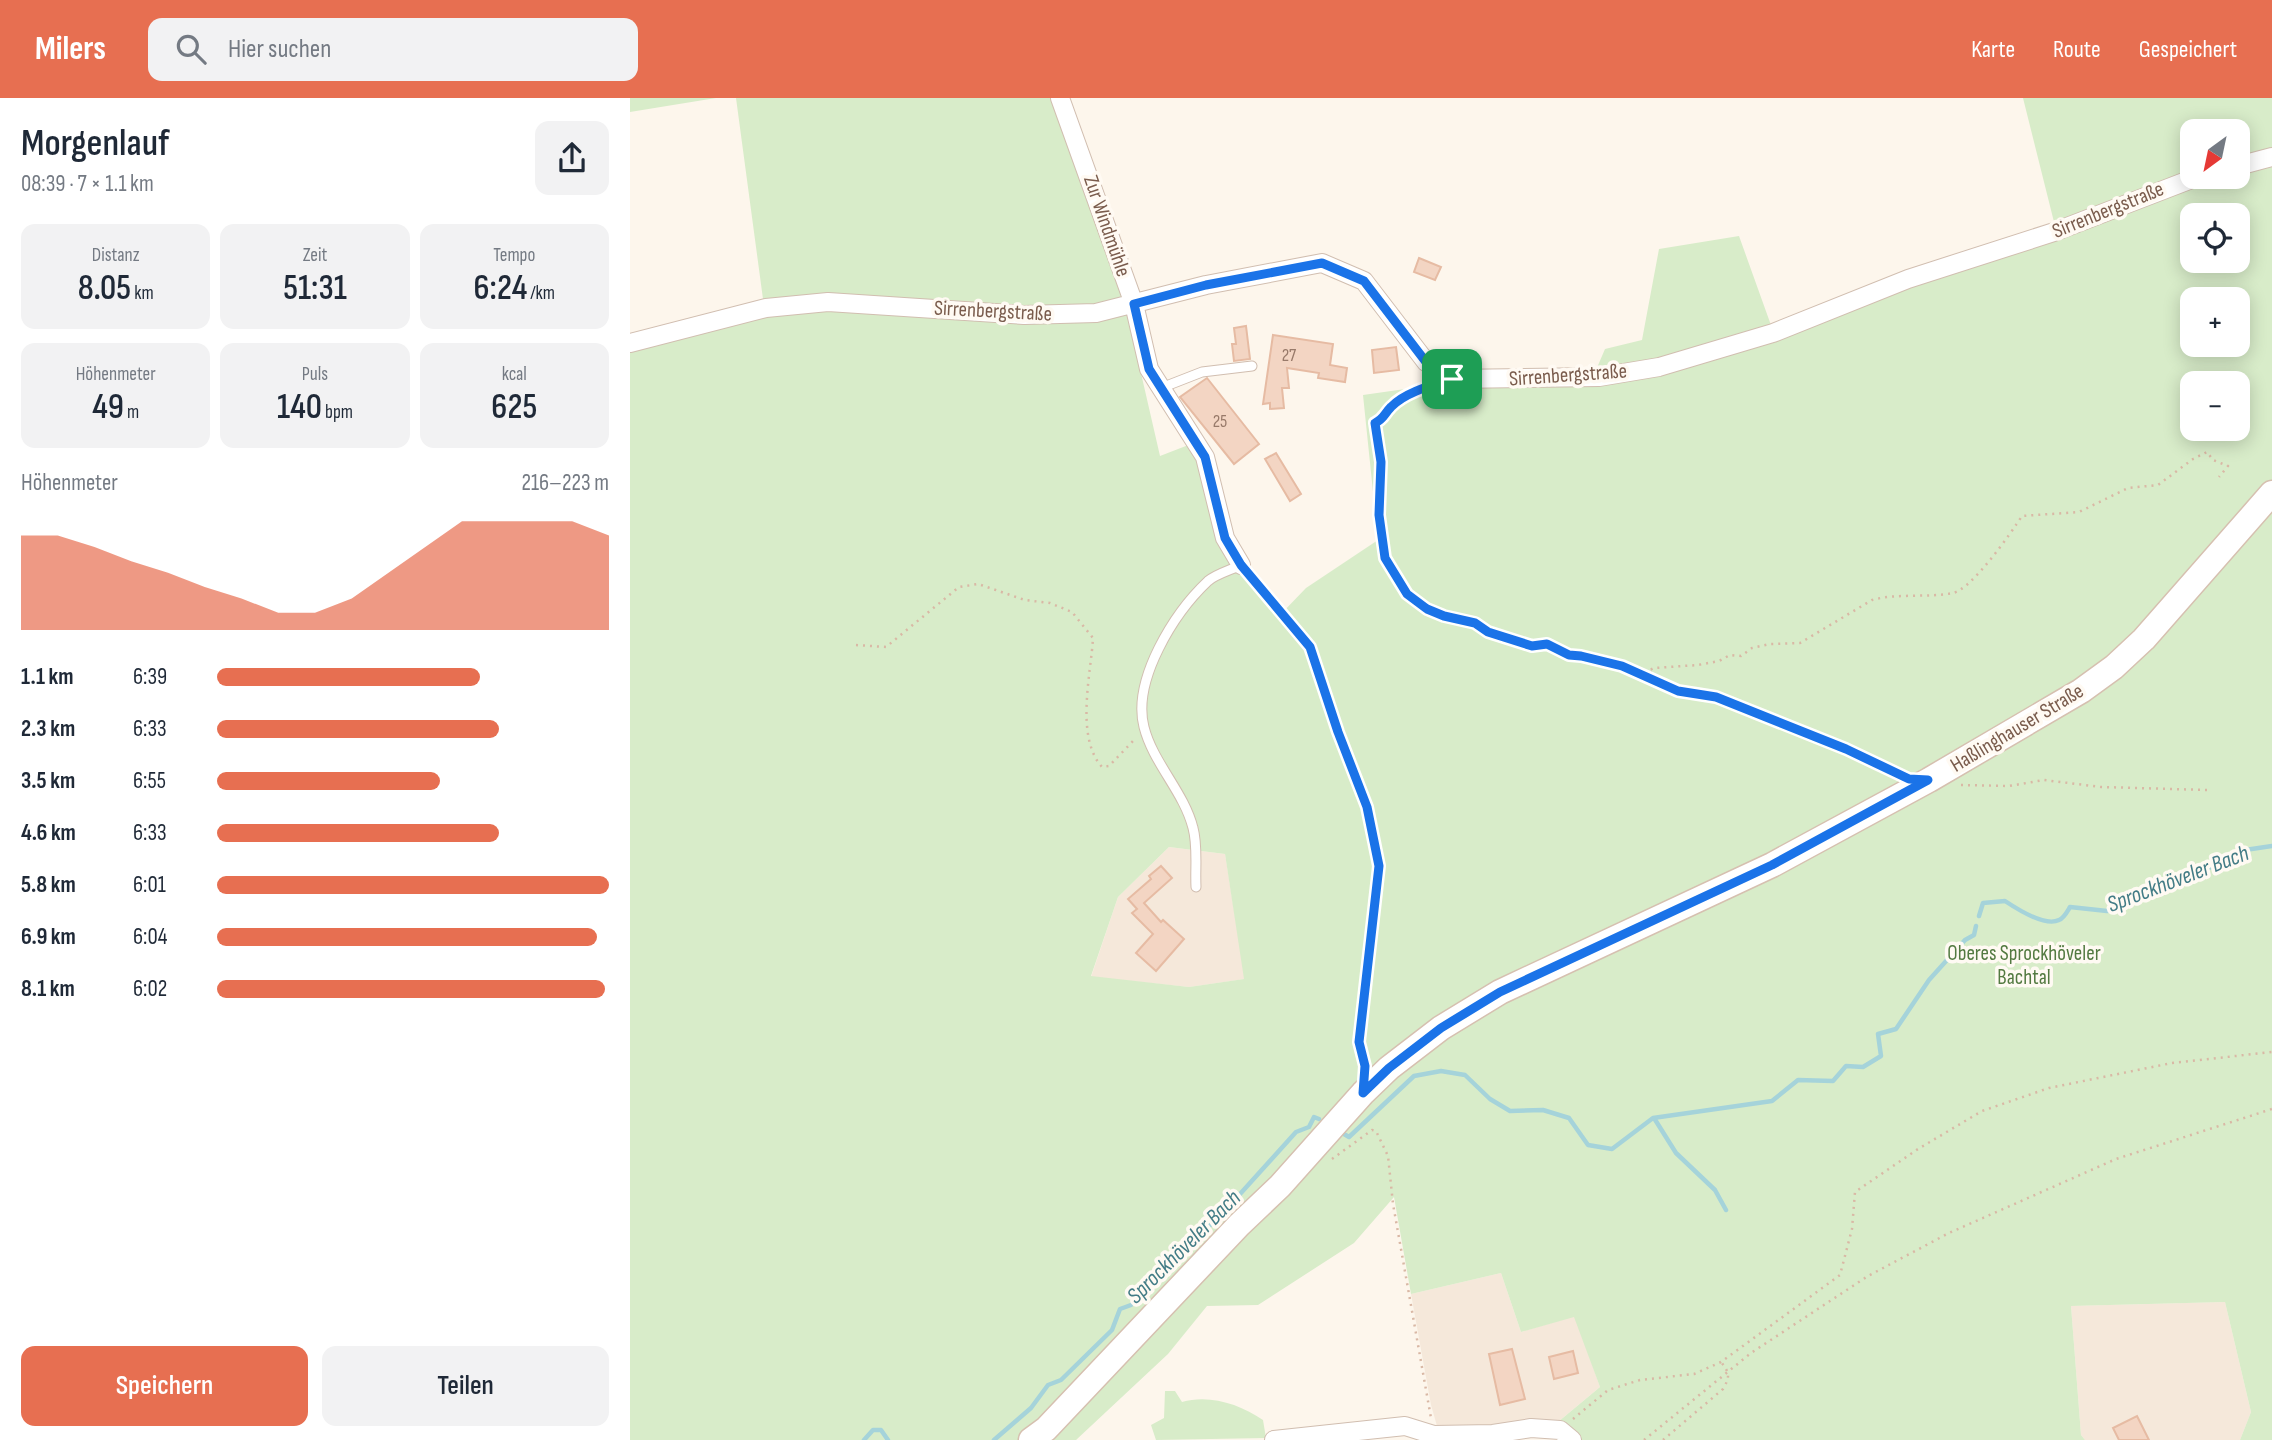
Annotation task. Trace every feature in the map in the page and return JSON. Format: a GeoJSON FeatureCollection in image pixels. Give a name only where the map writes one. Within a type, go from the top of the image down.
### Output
{"type":"FeatureCollection","features":[{"type":"Feature","properties":{"kind":"main road","name":"Haßlinghauser Straße"},"geometry":{"type":"LineString","coordinates":[[1031,1440],[1046,1429],[1280,1186],[1363,1093],[1389,1068],[1441,1028],[1500,992],[1726,888],[1928,780],[2045,713],[2114,667],[2174,609],[2272,494]]}},
{"type":"Feature","properties":{"kind":"street","name":"Zur Windmühle"},"geometry":{"type":"LineString","coordinates":[[1060,98],[1134,304],[1149,369],[1205,457],[1225,538],[1241,565]]}},
{"type":"Feature","properties":{"kind":"street"},"geometry":{"type":"LineString","coordinates":[[2250,163],[2272,157]]}},
{"type":"Feature","properties":{"kind":"street","name":"Sirrenbergstraße"},"geometry":{"type":"LineString","coordinates":[[630,344],[766,308],[828,302],[1058,315],[1097,313],[1206,285],[1322,263],[1364,281],[1426,362],[1452,379],[1599,377],[1659,367],[1773,333],[1908,279],[2054,232],[2180,184]]}},
{"type":"Feature","properties":{"kind":"street"},"geometry":{"type":"LineString","coordinates":[[1274,1440],[1405,1426],[1434,1435],[1493,1434],[1531,1428],[1566,1435]]}},
{"type":"Feature","properties":{"kind":"lane"},"geometry":{"type":"LineString","coordinates":[[1161,388],[1202,372],[1252,366]]}},
{"type":"Feature","properties":{"kind":"lane"},"geometry":{"type":"LineString","coordinates":[[1196,887],[1194,829],[1144,728],[1141,707],[1144,686],[1158,649],[1186,606],[1210,579],[1241,565]]}},
{"type":"Feature","properties":{"kind":"path"},"geometry":{"type":"LineString","coordinates":[[1452,379],[1407,397],[1391,407],[1384,419],[1375,423],[1381,462],[1378,490],[1382,544],[1388,565],[1407,594],[1427,609],[1475,623],[1488,632],[1532,646],[1547,644],[1569,655],[1622,666],[1678,691],[1716,697],[1740,705],[1762,717],[1846,749],[1909,779],[1978,787],[2009,786],[2044,780],[2101,787],[2207,790]]}},
{"type":"Feature","properties":{"kind":"path"},"geometry":{"type":"LineString","coordinates":[[1688,692],[1648,671],[1654,668],[1719,661],[1730,655],[1741,656],[1752,649],[1770,644],[1800,643],[1872,600],[1953,593],[1965,587],[1994,555],[2022,516],[2079,512],[2128,488],[2158,485],[2207,452],[2213,460],[2228,466],[2219,477]]}},
{"type":"Feature","properties":{"kind":"path"},"geometry":{"type":"LineString","coordinates":[[1241,565],[1310,647],[1338,732],[1367,807],[1379,866],[1359,1042],[1365,1066],[1363,1093]]}},
{"type":"Feature","properties":{"kind":"path"},"geometry":{"type":"LineString","coordinates":[[856,645],[886,647],[959,587],[978,584],[1025,600],[1050,603],[1072,612],[1093,638],[1087,721],[1097,761],[1102,767],[1109,766],[1144,728]]}},
{"type":"Feature","properties":{"kind":"path"},"geometry":{"type":"LineString","coordinates":[[1566,1435],[1608,1390],[1640,1380],[1694,1374],[1721,1362],[1840,1275],[1852,1229],[1855,1192],[1918,1149],[1982,1111],[2049,1088],[2172,1063],[2272,1052]]}},
{"type":"Feature","properties":{"kind":"path"},"geometry":{"type":"LineString","coordinates":[[1644,1440],[1751,1353],[1868,1276],[1950,1233],[2116,1159],[2272,1109]]}},
{"type":"Feature","properties":{"kind":"path"},"geometry":{"type":"LineString","coordinates":[[1324,1165],[1371,1130],[1376,1131],[1388,1156],[1393,1204],[1434,1435]]}},
{"type":"Feature","properties":{"kind":"path"},"geometry":{"type":"LineString","coordinates":[[1663,1440],[1724,1389],[1729,1380],[1729,1372],[1721,1362]]}},
{"type":"Feature","properties":{"kind":"shaded area"},"geometry":{"type":"Polygon","coordinates":[[[1169,847],[1225,854],[1245,979],[1189,987],[1091,977],[1118,897],[1169,847]]]}},
{"type":"Feature","properties":{"kind":"shaded area"},"geometry":{"type":"Polygon","coordinates":[[[1501,1273],[1521,1332],[1575,1316],[1600,1387],[1558,1422],[1439,1433],[1431,1405],[1411,1294],[1501,1273]]]}},
{"type":"Feature","properties":{"kind":"shaded area"},"geometry":{"type":"Polygon","coordinates":[[[2225,1302],[2251,1412],[2240,1440],[2085,1440],[2081,1435],[2071,1306],[2225,1302]]]}},
{"type":"Feature","properties":{"kind":"green space"},"geometry":{"type":"Polygon","coordinates":[[[630,98],[716,98],[630,112],[630,98]]]}},
{"type":"Feature","properties":{"kind":"green space","name":"Oberes Sprockhöveler Bachtal"},"geometry":{"type":"Polygon","coordinates":[[[736,98],[1054,98],[1121,286],[1160,456],[1191,444],[1201,458],[1222,549],[1280,615],[1306,588],[1378,540],[1363,395],[1454,382],[1660,370],[2180,186],[2180,189],[2250,189],[2250,168],[2272,162],[2272,1440],[2240,1440],[2251,1412],[2225,1302],[2071,1306],[2081,1435],[2085,1440],[1560,1440],[1558,1422],[1600,1387],[1574,1317],[1521,1332],[1501,1273],[1411,1294],[1394,1197],[1354,1243],[1258,1305],[1207,1306],[1168,1354],[1076,1440],[630,1440],[630,351],[765,314],[736,98]],[[1169,847],[1118,897],[1091,976],[1189,987],[1244,979],[1225,854],[1169,847]]]}},
{"type":"Feature","properties":{"kind":"green space"},"geometry":{"type":"Polygon","coordinates":[[[2023,98],[2272,98],[2272,153],[2250,158],[2250,119],[2180,119],[2180,178],[2055,226],[2023,98]]]}},
{"type":"Feature","properties":{"kind":"green space"},"geometry":{"type":"Polygon","coordinates":[[[1739,236],[1772,328],[1658,363],[1596,370],[1605,349],[1642,340],[1659,249],[1739,236]]]}},
{"type":"Feature","properties":{"kind":"green space"},"geometry":{"type":"Polygon","coordinates":[[[1165,1391],[1175,1391],[1182,1402],[1213,1400],[1244,1409],[1263,1420],[1266,1438],[1156,1440],[1151,1425],[1164,1418],[1165,1391]]]}},
{"type":"Feature","properties":{"kind":"building"},"geometry":{"type":"Polygon","coordinates":[[[1419,258],[1441,267],[1435,280],[1414,272],[1419,258]]]}},
{"type":"Feature","properties":{"kind":"building"},"geometry":{"type":"Polygon","coordinates":[[[1246,326],[1250,359],[1234,361],[1234,328],[1246,326]]]}},
{"type":"Feature","properties":{"kind":"building"},"geometry":{"type":"Polygon","coordinates":[[[1273,335],[1333,344],[1330,365],[1347,368],[1345,382],[1318,378],[1319,373],[1287,368],[1289,388],[1282,388],[1284,408],[1270,409],[1270,403],[1263,404],[1273,335]]]}},
{"type":"Feature","properties":{"kind":"building"},"geometry":{"type":"Polygon","coordinates":[[[1396,347],[1399,370],[1374,373],[1372,350],[1396,347]]]}},
{"type":"Feature","properties":{"kind":"building"},"geometry":{"type":"Polygon","coordinates":[[[1207,378],[1259,444],[1234,464],[1180,397],[1207,378]]]}},
{"type":"Feature","properties":{"kind":"building"},"geometry":{"type":"Polygon","coordinates":[[[1276,453],[1301,494],[1290,501],[1265,459],[1276,453]]]}},
{"type":"Feature","properties":{"kind":"building"},"geometry":{"type":"Polygon","coordinates":[[[1161,866],[1172,878],[1144,903],[1161,922],[1163,920],[1184,939],[1156,971],[1136,953],[1153,934],[1132,913],[1137,909],[1128,899],[1151,879],[1149,876],[1161,866]]]}},
{"type":"Feature","properties":{"kind":"building"},"geometry":{"type":"Polygon","coordinates":[[[1512,1349],[1525,1399],[1500,1405],[1489,1354],[1512,1349]]]}},
{"type":"Feature","properties":{"kind":"building"},"geometry":{"type":"Polygon","coordinates":[[[1573,1351],[1578,1373],[1554,1379],[1549,1357],[1573,1351]]]}},
{"type":"Feature","properties":{"kind":"building"},"geometry":{"type":"Polygon","coordinates":[[[2137,1416],[2149,1440],[2119,1440],[2113,1428],[2137,1416]]]}},
{"type":"Feature","properties":{"kind":"waterway","name":"Sprockhöveler Bach"},"geometry":{"type":"LineString","coordinates":[[1979,916],[1983,903],[2005,901],[2031,916],[2053,922],[2061,919],[2070,907],[2107,911],[2138,891],[2167,889],[2245,850],[2272,846]]}},
{"type":"Feature","properties":{"kind":"waterway","name":"Sprockhöveler Bach"},"geometry":{"type":"LineString","coordinates":[[1344,1134],[1349,1137],[1414,1076],[1441,1071],[1465,1075],[1490,1099],[1510,1111],[1543,1110],[1569,1118],[1588,1145],[1612,1149],[1653,1118],[1772,1101],[1798,1080],[1833,1081],[1846,1066],[1863,1067],[1881,1056],[1878,1034],[1896,1029],[1929,980],[1965,940],[1974,935],[1976,926]]}},
{"type":"Feature","properties":{"kind":"waterway","name":"Sprockhöveler Bach"},"geometry":{"type":"LineString","coordinates":[[994,1440],[1031,1408],[1048,1385],[1061,1380],[1112,1330],[1120,1309],[1131,1305],[1231,1204],[1296,1132],[1309,1127],[1314,1117],[1319,1119]]}},
{"type":"Feature","properties":{"kind":"waterway"},"geometry":{"type":"LineString","coordinates":[[1654,1118],[1676,1153],[1715,1190],[1726,1210]]}},
{"type":"Feature","properties":{"kind":"waterway","name":"Sprockhöveler Bach"},"geometry":{"type":"LineString","coordinates":[[864,1440],[873,1430],[881,1430],[888,1440]]}},
{"type":"Feature","properties":{"kind":"route"},"geometry":{"type":"LineString","coordinates":[[1322,263],[1364,281],[1426,362],[1452,379],[1407,397],[1391,407],[1384,419],[1375,423],[1381,462],[1379,515],[1385,558],[1407,594],[1417,603],[1444,616],[1475,623],[1488,632],[1532,646],[1547,644],[1556,651],[1569,655],[1594,658],[1634,670],[1678,691],[1700,693],[1740,705],[1762,717],[1846,749],[1909,779],[1928,780],[1772,865],[1679,911],[1500,992],[1441,1028],[1389,1068],[1363,1093],[1365,1066],[1359,1042],[1379,866],[1367,807],[1338,732],[1310,647],[1241,565],[1225,538],[1205,457],[1149,369],[1134,304],[1206,285],[1322,263]]}}]}
